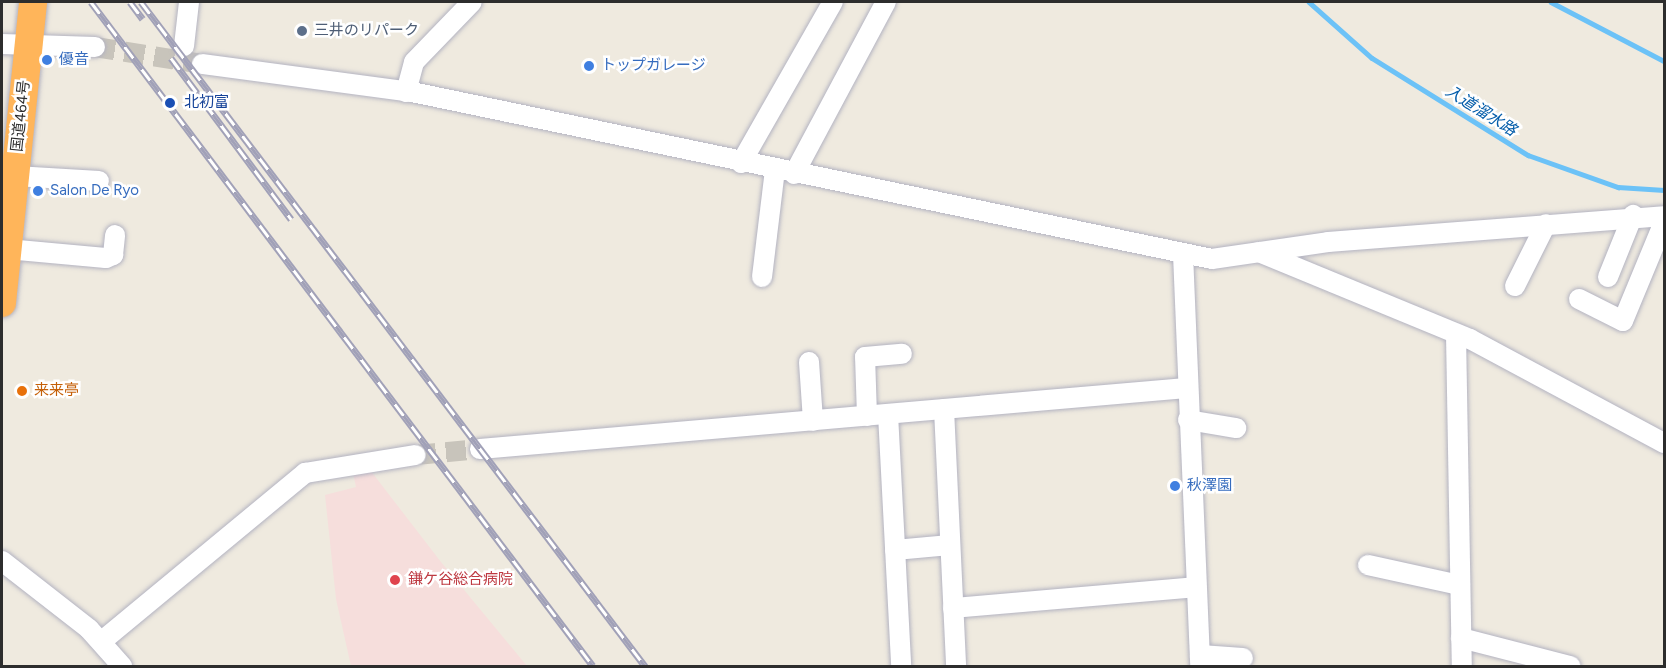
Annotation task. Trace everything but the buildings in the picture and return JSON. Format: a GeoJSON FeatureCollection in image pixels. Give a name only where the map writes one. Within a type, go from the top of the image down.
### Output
{"type":"FeatureCollection","features":[{"type":"Feature","properties":{"kind":"highway","name":"国道464号"},"geometry":{"type":"LineString","coordinates":[[2,303],[7,249],[15,43],[33,2]]}},
{"type":"Feature","properties":{"kind":"street"},"geometry":{"type":"LineString","coordinates":[[184,46],[189,2]]}},
{"type":"Feature","properties":{"kind":"street"},"geometry":{"type":"LineString","coordinates":[[406,92],[414,62],[472,2]]}},
{"type":"Feature","properties":{"kind":"street"},"geometry":{"type":"LineString","coordinates":[[741,163],[833,2]]}},
{"type":"Feature","properties":{"kind":"street"},"geometry":{"type":"LineString","coordinates":[[762,277],[784,172],[886,2]]}},
{"type":"Feature","properties":{"kind":"street"},"geometry":{"type":"LineString","coordinates":[[15,43],[96,47]]}},
{"type":"Feature","properties":{"kind":"street"},"geometry":{"type":"LineString","coordinates":[[202,64],[406,92],[1212,259],[1259,252],[1633,215],[1665,216]]}},
{"type":"Feature","properties":{"kind":"street"},"geometry":{"type":"LineString","coordinates":[[11,158],[99,181]]}},
{"type":"Feature","properties":{"kind":"street"},"geometry":{"type":"LineString","coordinates":[[1608,277],[1633,215]]}},
{"type":"Feature","properties":{"kind":"street"},"geometry":{"type":"LineString","coordinates":[[1579,299],[1623,321],[1665,222]]}},
{"type":"Feature","properties":{"kind":"street"},"geometry":{"type":"LineString","coordinates":[[1515,286],[1546,224]]}},
{"type":"Feature","properties":{"kind":"street"},"geometry":{"type":"LineString","coordinates":[[7,249],[106,258],[113,255],[115,235]]}},
{"type":"Feature","properties":{"kind":"street"},"geometry":{"type":"LineString","coordinates":[[1259,252],[1456,334],[1665,443]]}},
{"type":"Feature","properties":{"kind":"street"},"geometry":{"type":"LineString","coordinates":[[1183,254],[1186,388],[1200,661],[1243,658]]}},
{"type":"Feature","properties":{"kind":"street"},"geometry":{"type":"LineString","coordinates":[[1456,334],[1462,666]]}},
{"type":"Feature","properties":{"kind":"street"},"geometry":{"type":"LineString","coordinates":[[867,416],[865,357],[902,354]]}},
{"type":"Feature","properties":{"kind":"street"},"geometry":{"type":"LineString","coordinates":[[809,362],[813,421]]}},
{"type":"Feature","properties":{"kind":"street"},"geometry":{"type":"LineString","coordinates":[[480,449],[1186,388]]}},
{"type":"Feature","properties":{"kind":"street"},"geometry":{"type":"LineString","coordinates":[[945,409],[956,666]]}},
{"type":"Feature","properties":{"kind":"street"},"geometry":{"type":"LineString","coordinates":[[888,414],[901,666]]}},
{"type":"Feature","properties":{"kind":"street"},"geometry":{"type":"LineString","coordinates":[[1188,420],[1236,428]]}},
{"type":"Feature","properties":{"kind":"street"},"geometry":{"type":"LineString","coordinates":[[102,641],[305,473],[416,454]]}},
{"type":"Feature","properties":{"kind":"street"},"geometry":{"type":"LineString","coordinates":[[895,550],[950,545]]}},
{"type":"Feature","properties":{"kind":"street"},"geometry":{"type":"LineString","coordinates":[[2,561],[102,641],[122,666]]}},
{"type":"Feature","properties":{"kind":"street"},"geometry":{"type":"LineString","coordinates":[[1368,565],[1460,585]]}},
{"type":"Feature","properties":{"kind":"street"},"geometry":{"type":"LineString","coordinates":[[953,608],[1196,588]]}},
{"type":"Feature","properties":{"kind":"street"},"geometry":{"type":"LineString","coordinates":[[1461,638],[1570,666]]}},
{"type":"Feature","properties":{"kind":"shaded area","name":"鎌ケ谷総合病院"},"geometry":{"type":"Polygon","coordinates":[[[367,466],[441,562],[527,666],[351,666],[336,599],[325,495],[356,487],[352,469],[367,466]]]}},
{"type":"Feature","properties":{"kind":"waterway","name":"入道溜水路"},"geometry":{"type":"LineString","coordinates":[[1309,2],[1372,58],[1528,155],[1618,187],[1664,190]]}},
{"type":"Feature","properties":{"kind":"waterway"},"geometry":{"type":"LineString","coordinates":[[1551,2],[1664,61]]}},
{"type":"Feature","properties":{"kind":"tunnel"},"geometry":{"type":"LineString","coordinates":[[95,47],[202,64]]}},
{"type":"Feature","properties":{"kind":"tunnel"},"geometry":{"type":"LineString","coordinates":[[416,455],[480,449]]}},
{"type":"Feature","properties":{"kind":"railway"},"geometry":{"type":"LineString","coordinates":[[91,2],[593,666]]}},
{"type":"Feature","properties":{"kind":"railway"},"geometry":{"type":"LineString","coordinates":[[130,2],[143,19]]}},
{"type":"Feature","properties":{"kind":"railway"},"geometry":{"type":"LineString","coordinates":[[141,2],[645,666]]}},
{"type":"Feature","properties":{"kind":"railway"},"geometry":{"type":"LineString","coordinates":[[171,58],[291,219]]}},
{"type":"Feature","properties":{"kind":"place","name":"三井のリパーク"},"geometry":{"type":"Point","coordinates":[302,31]}},
{"type":"Feature","properties":{"kind":"place","name":"優音"},"geometry":{"type":"Point","coordinates":[47,60]}},
{"type":"Feature","properties":{"kind":"place","name":"トップガレージ"},"geometry":{"type":"Point","coordinates":[589,66]}},
{"type":"Feature","properties":{"kind":"place","name":"北初富"},"geometry":{"type":"Point","coordinates":[170,103]}},
{"type":"Feature","properties":{"kind":"place","name":"Salon De Ryo"},"geometry":{"type":"Point","coordinates":[38,191]}},
{"type":"Feature","properties":{"kind":"place","name":"来来亭"},"geometry":{"type":"Point","coordinates":[22,391]}},
{"type":"Feature","properties":{"kind":"place","name":"秋澤園"},"geometry":{"type":"Point","coordinates":[1175,486]}},
{"type":"Feature","properties":{"kind":"place","name":"鎌ケ谷総合病院"},"geometry":{"type":"Point","coordinates":[395,580]}}]}
